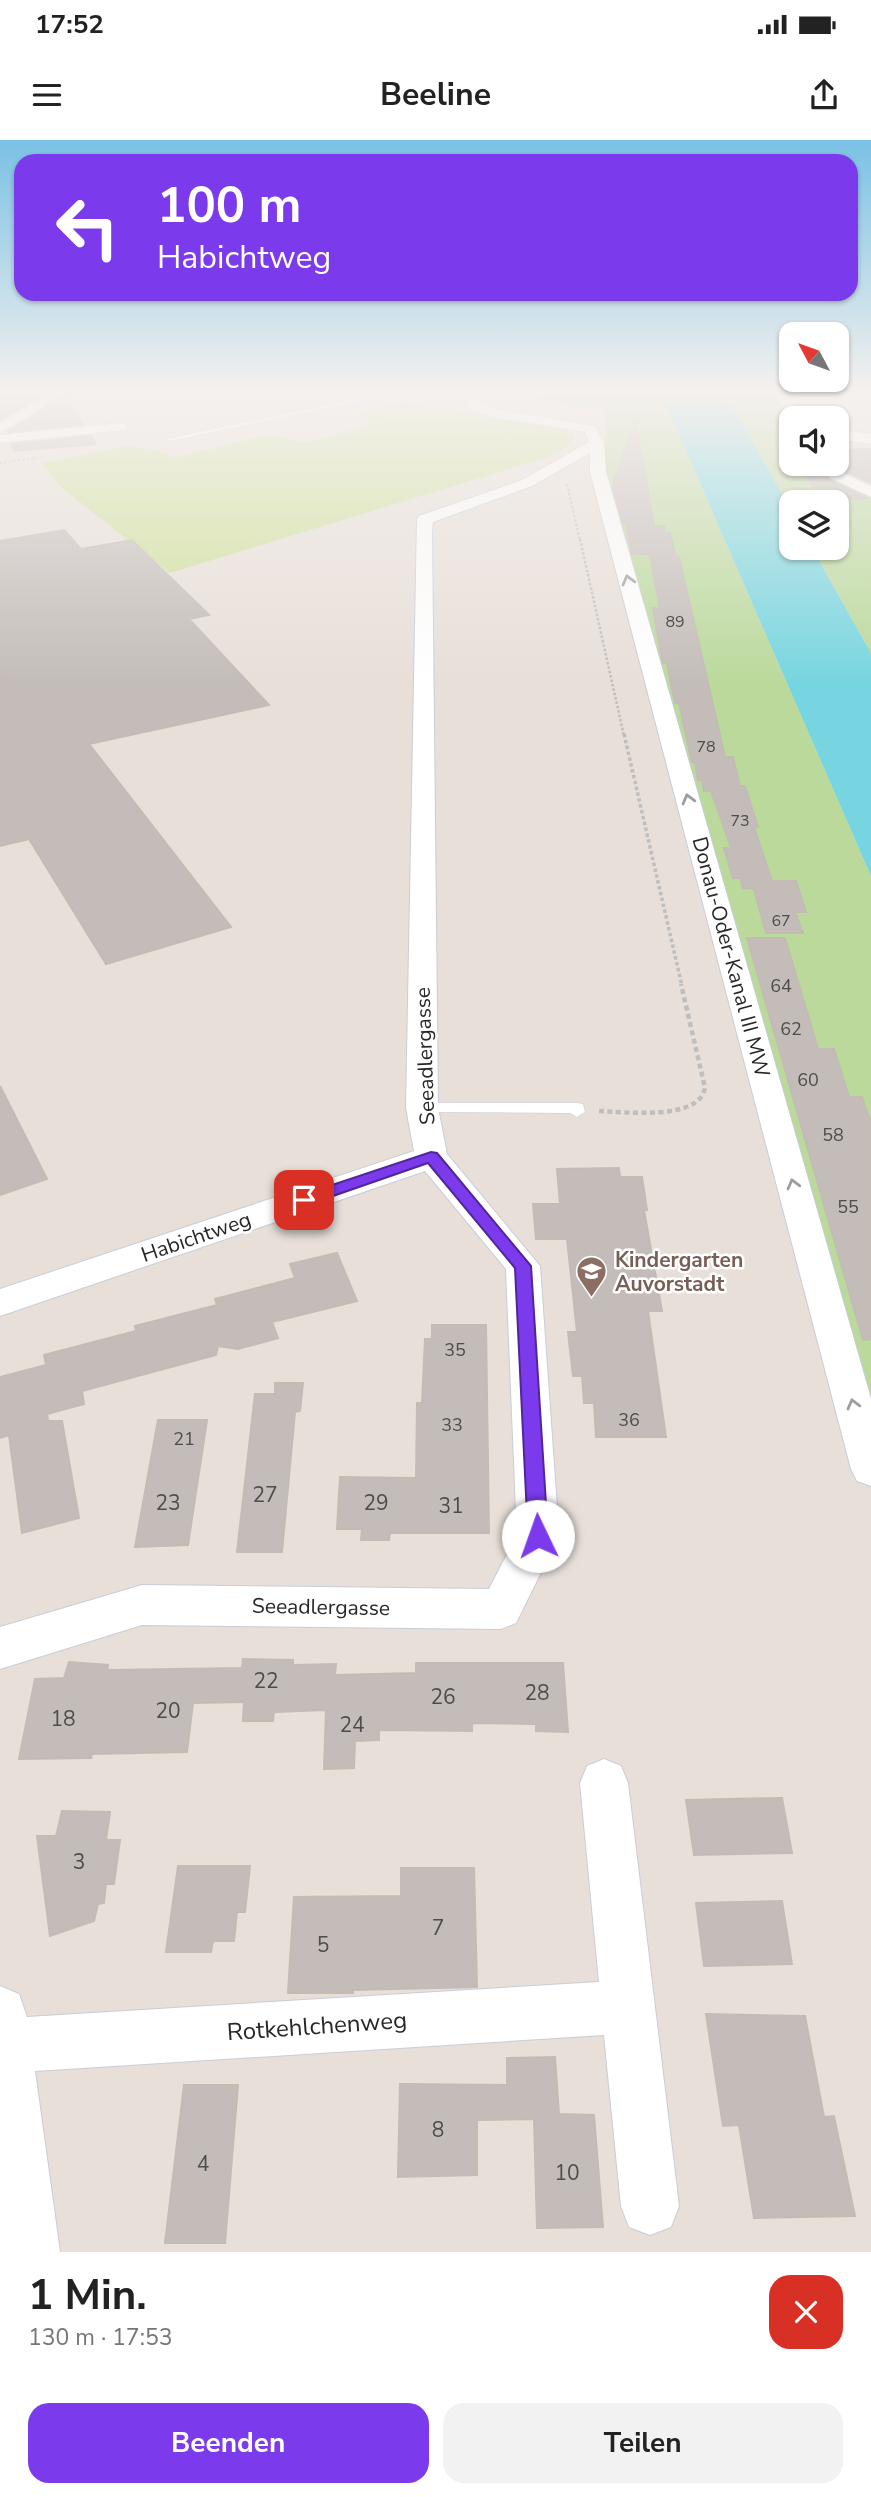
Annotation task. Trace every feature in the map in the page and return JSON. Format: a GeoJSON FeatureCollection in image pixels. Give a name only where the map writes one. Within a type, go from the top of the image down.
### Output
{"type":"FeatureCollection","features":[{"type":"Feature","properties":{"kind":"street","name":"Seeadlergasse"},"geometry":{"type":"LineString","coordinates":[[0,1648],[142,1605],[501,1609],[538,1536],[523,1266],[431,1157],[422,1108],[425,519],[514,488]]}},
{"type":"Feature","properties":{"kind":"street","name":"Donau-Oder-Kanal III MW"},"geometry":{"type":"LineString","coordinates":[[602,488],[871,1469]]}},
{"type":"Feature","properties":{"kind":"street","name":"Habichtweg"},"geometry":{"type":"LineString","coordinates":[[0,1303],[431,1157]]}},
{"type":"Feature","properties":{"kind":"street"},"geometry":{"type":"LineString","coordinates":[[604,1783],[650,2206]]}},
{"type":"Feature","properties":{"kind":"street","name":"Rotkehlchenweg"},"geometry":{"type":"LineString","coordinates":[[3,2029],[629,2007]]}},
{"type":"Feature","properties":{"kind":"street"},"geometry":{"type":"LineString","coordinates":[[3,2029],[30,2252]]}},
{"type":"Feature","properties":{"kind":"lane"},"geometry":{"type":"LineString","coordinates":[[422,1108],[577,1108],[577,1112]]}},
{"type":"Feature","properties":{"kind":"path"},"geometry":{"type":"LineString","coordinates":[[568,488],[705,1088],[702,1099],[693,1107],[675,1110],[577,1112]]}},
{"type":"Feature","properties":{"kind":"green space"},"geometry":{"type":"Polygon","coordinates":[[[62,488],[449,488],[170,573],[62,488]]]}},
{"type":"Feature","properties":{"kind":"green space"},"geometry":{"type":"Polygon","coordinates":[[[609,488],[702,488],[871,876],[871,1415],[609,488]]]}},
{"type":"Feature","properties":{"kind":"green space"},"geometry":{"type":"Polygon","coordinates":[[[778,488],[852,488],[871,498],[871,653],[819,560],[849,560],[849,490],[780,490],[778,488]]]}},
{"type":"Feature","properties":{"kind":"water"},"geometry":{"type":"Polygon","coordinates":[[[702,488],[778,488],[779,560],[819,560],[871,653],[871,876],[702,488]]]}},
{"type":"Feature","properties":{"kind":"building"},"geometry":{"type":"Polygon","coordinates":[[[613,488],[647,488],[654,526],[664,526],[665,533],[670,533],[676,557],[679,557],[725,757],[733,757],[740,786],[745,786],[758,827],[754,827],[772,881],[796,881],[806,912],[795,912],[803,933],[766,933],[754,889],[743,888],[740,878],[733,878],[724,848],[731,848],[711,791],[704,791],[702,780],[698,780],[679,703],[675,703],[667,663],[663,663],[653,608],[660,609],[650,554],[632,554],[626,523],[623,523],[613,488]]]}},
{"type":"Feature","properties":{"kind":"building"},"geometry":{"type":"Polygon","coordinates":[[[835,488],[845,488],[868,499],[849,499],[849,490],[835,488]]]}},
{"type":"Feature","properties":{"kind":"building"},"geometry":{"type":"Polygon","coordinates":[[[64,530],[81,549],[132,540],[209,615],[189,619],[269,705],[89,744],[231,927],[106,964],[29,839],[0,846],[0,541],[64,530]]]}},
{"type":"Feature","properties":{"kind":"building"},"geometry":{"type":"Polygon","coordinates":[[[747,938],[785,938],[818,1049],[834,1049],[849,1097],[862,1097],[871,1123],[871,1339],[863,1340],[747,938]]]}},
{"type":"Feature","properties":{"kind":"building"},"geometry":{"type":"Polygon","coordinates":[[[0,1086],[47,1179],[0,1195],[0,1086]]]}},
{"type":"Feature","properties":{"kind":"building"},"geometry":{"type":"Polygon","coordinates":[[[619,1168],[620,1177],[642,1177],[647,1210],[644,1210],[662,1311],[648,1311],[666,1437],[596,1437],[594,1403],[584,1403],[582,1376],[573,1376],[568,1332],[577,1332],[567,1239],[536,1239],[533,1204],[560,1204],[557,1169],[619,1168]]]}},
{"type":"Feature","properties":{"kind":"building"},"geometry":{"type":"Polygon","coordinates":[[[337,1253],[357,1301],[272,1322],[278,1338],[238,1349],[218,1346],[216,1355],[82,1391],[84,1404],[47,1414],[48,1421],[62,1421],[79,1518],[22,1533],[9,1435],[0,1438],[0,1377],[46,1365],[44,1355],[136,1331],[135,1326],[217,1305],[215,1299],[295,1278],[290,1264],[337,1253]]]}},
{"type":"Feature","properties":{"kind":"building"},"geometry":{"type":"Polygon","coordinates":[[[432,1325],[486,1325],[489,1533],[390,1533],[389,1540],[361,1540],[362,1529],[337,1529],[340,1477],[416,1478],[417,1403],[422,1403],[425,1339],[432,1339],[432,1325]]]}},
{"type":"Feature","properties":{"kind":"building"},"geometry":{"type":"Polygon","coordinates":[[[275,1383],[303,1383],[300,1411],[295,1412],[282,1552],[237,1552],[255,1394],[275,1394],[275,1383]]]}},
{"type":"Feature","properties":{"kind":"building"},"geometry":{"type":"Polygon","coordinates":[[[158,1420],[207,1420],[188,1545],[135,1547],[158,1420]]]}},
{"type":"Feature","properties":{"kind":"building"},"geometry":{"type":"Polygon","coordinates":[[[243,1659],[293,1660],[293,1665],[336,1664],[335,1675],[416,1673],[416,1663],[563,1663],[568,1732],[536,1731],[536,1724],[472,1723],[472,1731],[379,1730],[379,1740],[355,1741],[354,1768],[324,1769],[326,1710],[274,1712],[273,1721],[243,1721],[244,1702],[193,1703],[187,1752],[19,1759],[35,1679],[64,1678],[69,1662],[108,1665],[107,1670],[242,1668],[243,1659]]]}},
{"type":"Feature","properties":{"kind":"building"},"geometry":{"type":"Polygon","coordinates":[[[782,1798],[792,1853],[694,1855],[686,1800],[782,1798]]]}},
{"type":"Feature","properties":{"kind":"building"},"geometry":{"type":"Polygon","coordinates":[[[62,1811],[110,1812],[106,1840],[120,1840],[114,1884],[106,1884],[104,1903],[98,1904],[94,1921],[50,1936],[37,1836],[56,1836],[62,1811]]]}},
{"type":"Feature","properties":{"kind":"building"},"geometry":{"type":"Polygon","coordinates":[[[178,1866],[250,1866],[245,1912],[237,1912],[234,1941],[213,1941],[211,1952],[166,1952],[178,1866]]]}},
{"type":"Feature","properties":{"kind":"building"},"geometry":{"type":"Polygon","coordinates":[[[401,1868],[474,1868],[477,1987],[288,1993],[294,1897],[401,1896],[401,1868]]]}},
{"type":"Feature","properties":{"kind":"building"},"geometry":{"type":"Polygon","coordinates":[[[782,1901],[792,1964],[704,1966],[696,1903],[782,1901]]]}},
{"type":"Feature","properties":{"kind":"building"},"geometry":{"type":"Polygon","coordinates":[[[706,2014],[805,2016],[824,2117],[834,2116],[855,2216],[754,2218],[739,2125],[723,2126],[706,2014]]]}},
{"type":"Feature","properties":{"kind":"building"},"geometry":{"type":"Polygon","coordinates":[[[555,2057],[559,2114],[594,2115],[603,2227],[537,2228],[534,2119],[477,2120],[477,2175],[398,2177],[400,2084],[507,2085],[507,2058],[555,2057]]]}},
{"type":"Feature","properties":{"kind":"building"},"geometry":{"type":"Polygon","coordinates":[[[184,2085],[238,2085],[225,2243],[165,2243],[184,2085]]]}},
{"type":"Feature","properties":{"kind":"place","name":"Kindergarten Auvorstadt"},"geometry":{"type":"Point","coordinates":[592,1299]}},
{"type":"Feature","properties":{"kind":"route"},"geometry":{"type":"LineString","coordinates":[[304,1200],[431,1157],[523,1266],[538,1536]]}}]}
